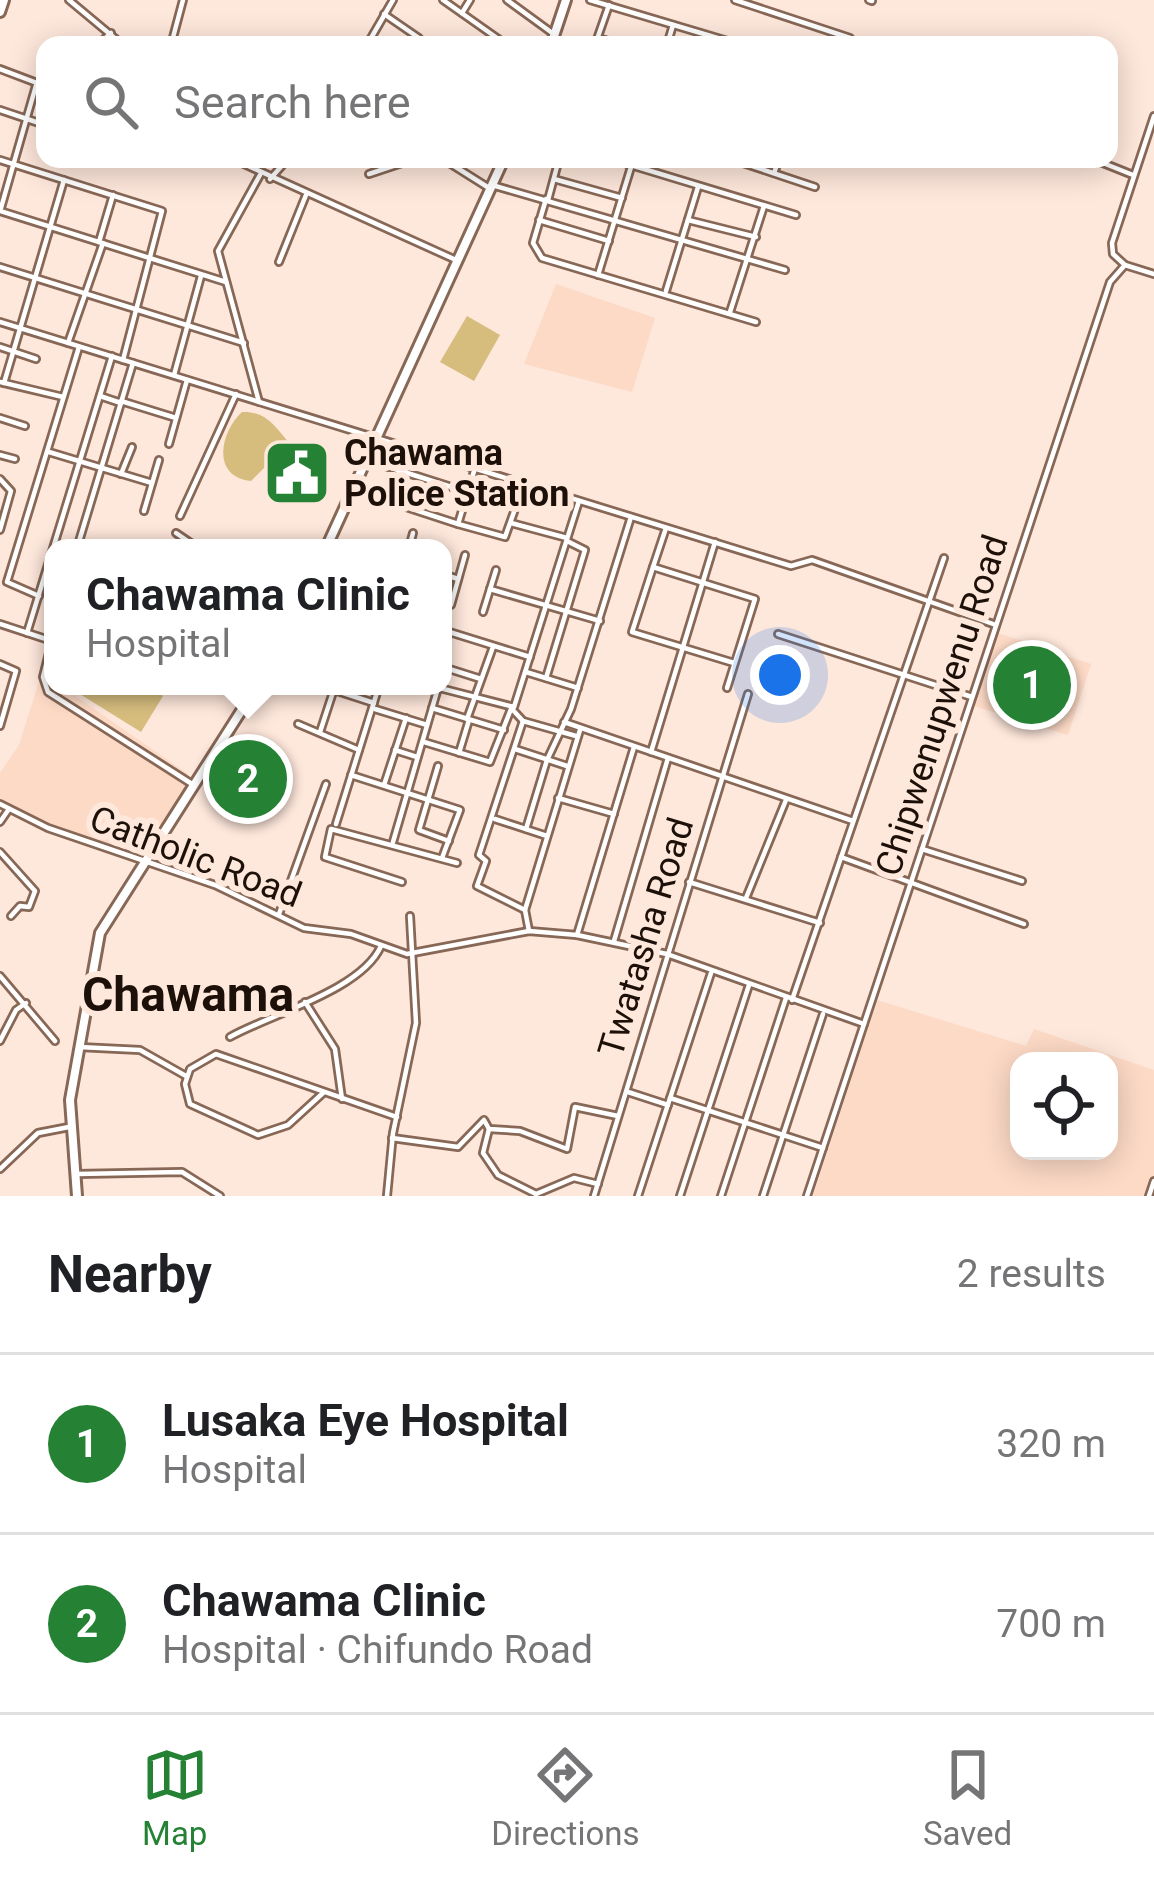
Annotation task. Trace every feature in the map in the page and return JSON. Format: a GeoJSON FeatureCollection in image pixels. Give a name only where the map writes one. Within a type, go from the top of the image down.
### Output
{"type":"FeatureCollection","features":[{"type":"Feature","properties":{"kind":"street"},"geometry":{"type":"LineString","coordinates":[[70,0],[114,36]]}},
{"type":"Feature","properties":{"kind":"street"},"geometry":{"type":"LineString","coordinates":[[173,36],[183,0]]}},
{"type":"Feature","properties":{"kind":"street"},"geometry":{"type":"LineString","coordinates":[[372,36],[392,0]]}},
{"type":"Feature","properties":{"kind":"street"},"geometry":{"type":"LineString","coordinates":[[443,0],[494,36]]}},
{"type":"Feature","properties":{"kind":"street"},"geometry":{"type":"LineString","coordinates":[[462,13],[470,0]]}},
{"type":"Feature","properties":{"kind":"street"},"geometry":{"type":"LineString","coordinates":[[506,0],[548,36]]}},
{"type":"Feature","properties":{"kind":"street"},"geometry":{"type":"LineString","coordinates":[[554,36],[566,0]]}},
{"type":"Feature","properties":{"kind":"street"},"geometry":{"type":"LineString","coordinates":[[590,0],[712,36]]}},
{"type":"Feature","properties":{"kind":"street"},"geometry":{"type":"LineString","coordinates":[[735,0],[844,36]]}},
{"type":"Feature","properties":{"kind":"street"},"geometry":{"type":"LineString","coordinates":[[599,36],[609,5]]}},
{"type":"Feature","properties":{"kind":"street"},"geometry":{"type":"LineString","coordinates":[[384,14],[415,36]]}},
{"type":"Feature","properties":{"kind":"street"},"geometry":{"type":"LineString","coordinates":[[670,36],[673,25]]}},
{"type":"Feature","properties":{"kind":"street"},"geometry":{"type":"LineString","coordinates":[[108,36],[111,33]]}},
{"type":"Feature","properties":{"kind":"street"},"geometry":{"type":"LineString","coordinates":[[0,69],[36,82]]}},
{"type":"Feature","properties":{"kind":"street"},"geometry":{"type":"LineString","coordinates":[[36,97],[0,212],[226,282]]}},
{"type":"Feature","properties":{"kind":"street"},"geometry":{"type":"LineString","coordinates":[[0,110],[36,122]]}},
{"type":"Feature","properties":{"kind":"street"},"geometry":{"type":"LineString","coordinates":[[1154,116],[1111,248],[1125,265],[1154,274]]}},
{"type":"Feature","properties":{"kind":"street"},"geometry":{"type":"LineString","coordinates":[[0,160],[161,211],[123,360]]}},
{"type":"Feature","properties":{"kind":"street"},"geometry":{"type":"LineString","coordinates":[[248,168],[456,260]]}},
{"type":"Feature","properties":{"kind":"street"},"geometry":{"type":"LineString","coordinates":[[270,179],[280,168]]}},
{"type":"Feature","properties":{"kind":"street"},"geometry":{"type":"LineString","coordinates":[[369,174],[387,168]]}},
{"type":"Feature","properties":{"kind":"street"},"geometry":{"type":"LineString","coordinates":[[458,168],[491,187],[547,199],[785,270]]}},
{"type":"Feature","properties":{"kind":"street"},"geometry":{"type":"LineString","coordinates":[[330,539],[500,168]]}},
{"type":"Feature","properties":{"kind":"street"},"geometry":{"type":"LineString","coordinates":[[557,168],[533,243],[538,255],[756,322]]}},
{"type":"Feature","properties":{"kind":"street"},"geometry":{"type":"LineString","coordinates":[[598,275],[632,168]]}},
{"type":"Feature","properties":{"kind":"street"},"geometry":{"type":"LineString","coordinates":[[635,168],[796,215]]}},
{"type":"Feature","properties":{"kind":"street"},"geometry":{"type":"LineString","coordinates":[[759,168],[815,187]]}},
{"type":"Feature","properties":{"kind":"street"},"geometry":{"type":"LineString","coordinates":[[774,173],[775,168]]}},
{"type":"Feature","properties":{"kind":"street"},"geometry":{"type":"LineString","coordinates":[[1116,168],[1133,175]]}},
{"type":"Feature","properties":{"kind":"street"},"geometry":{"type":"LineString","coordinates":[[259,402],[218,251],[260,175]]}},
{"type":"Feature","properties":{"kind":"street"},"geometry":{"type":"LineString","coordinates":[[554,179],[622,198]]}},
{"type":"Feature","properties":{"kind":"street"},"geometry":{"type":"LineString","coordinates":[[64,180],[1,383],[64,397]]}},
{"type":"Feature","properties":{"kind":"street"},"geometry":{"type":"LineString","coordinates":[[665,293],[698,188]]}},
{"type":"Feature","properties":{"kind":"street"},"geometry":{"type":"LineString","coordinates":[[279,262],[306,194]]}},
{"type":"Feature","properties":{"kind":"street"},"geometry":{"type":"LineString","coordinates":[[68,344],[113,195]]}},
{"type":"Feature","properties":{"kind":"street"},"geometry":{"type":"LineString","coordinates":[[730,312],[764,206]]}},
{"type":"Feature","properties":{"kind":"street"},"geometry":{"type":"LineString","coordinates":[[539,220],[609,241]]}},
{"type":"Feature","properties":{"kind":"street"},"geometry":{"type":"LineString","coordinates":[[688,220],[756,238]]}},
{"type":"Feature","properties":{"kind":"street","name":"Chipwenupwenu Road"},"geometry":{"type":"LineString","coordinates":[[806,1196],[1110,282],[1125,265]]}},
{"type":"Feature","properties":{"kind":"street"},"geometry":{"type":"LineString","coordinates":[[0,267],[244,344]]}},
{"type":"Feature","properties":{"kind":"street"},"geometry":{"type":"LineString","coordinates":[[174,375],[201,275]]}},
{"type":"Feature","properties":{"kind":"street"},"geometry":{"type":"LineString","coordinates":[[0,322],[791,566],[812,560],[996,625]]}},
{"type":"Feature","properties":{"kind":"street"},"geometry":{"type":"LineString","coordinates":[[0,347],[37,359]]}},
{"type":"Feature","properties":{"kind":"street"},"geometry":{"type":"LineString","coordinates":[[39,596],[7,582],[79,347]]}},
{"type":"Feature","properties":{"kind":"street"},"geometry":{"type":"LineString","coordinates":[[56,539],[112,356]]}},
{"type":"Feature","properties":{"kind":"street"},"geometry":{"type":"LineString","coordinates":[[82,539],[133,363]]}},
{"type":"Feature","properties":{"kind":"street"},"geometry":{"type":"LineString","coordinates":[[169,444],[187,379]]}},
{"type":"Feature","properties":{"kind":"street"},"geometry":{"type":"LineString","coordinates":[[180,516],[236,394]]}},
{"type":"Feature","properties":{"kind":"street"},"geometry":{"type":"LineString","coordinates":[[100,396],[176,418]]}},
{"type":"Feature","properties":{"kind":"street"},"geometry":{"type":"LineString","coordinates":[[0,418],[25,426]]}},
{"type":"Feature","properties":{"kind":"street"},"geometry":{"type":"LineString","coordinates":[[121,474],[132,447]]}},
{"type":"Feature","properties":{"kind":"street"},"geometry":{"type":"LineString","coordinates":[[389,503],[407,448]]}},
{"type":"Feature","properties":{"kind":"street"},"geometry":{"type":"LineString","coordinates":[[47,451],[152,483]]}},
{"type":"Feature","properties":{"kind":"street"},"geometry":{"type":"LineString","coordinates":[[0,455],[15,459]]}},
{"type":"Feature","properties":{"kind":"street"},"geometry":{"type":"LineString","coordinates":[[144,511],[160,460]]}},
{"type":"Feature","properties":{"kind":"street"},"geometry":{"type":"LineString","coordinates":[[380,464],[467,492]]}},
{"type":"Feature","properties":{"kind":"street"},"geometry":{"type":"LineString","coordinates":[[458,524],[475,468]]}},
{"type":"Feature","properties":{"kind":"street"},"geometry":{"type":"LineString","coordinates":[[0,479],[10,485],[0,530]]}},
{"type":"Feature","properties":{"kind":"street"},"geometry":{"type":"LineString","coordinates":[[350,488],[504,538],[524,484]]}},
{"type":"Feature","properties":{"kind":"street"},"geometry":{"type":"LineString","coordinates":[[422,741],[491,762],[526,672],[578,501]]}},
{"type":"Feature","properties":{"kind":"street"},"geometry":{"type":"LineString","coordinates":[[526,829],[547,760],[578,688],[632,518]]}},
{"type":"Feature","properties":{"kind":"street"},"geometry":{"type":"LineString","coordinates":[[512,523],[567,539],[585,550],[546,678]]}},
{"type":"Feature","properties":{"kind":"street"},"geometry":{"type":"LineString","coordinates":[[666,528],[632,632],[734,663]]}},
{"type":"Feature","properties":{"kind":"street"},"geometry":{"type":"LineString","coordinates":[[176,533],[185,539]]}},
{"type":"Feature","properties":{"kind":"street"},"geometry":{"type":"LineString","coordinates":[[411,539],[413,533]]}},
{"type":"Feature","properties":{"kind":"street"},"geometry":{"type":"LineString","coordinates":[[651,752],[715,542]]}},
{"type":"Feature","properties":{"kind":"street"},"geometry":{"type":"LineString","coordinates":[[452,601],[465,555]]}},
{"type":"Feature","properties":{"kind":"street"},"geometry":{"type":"LineString","coordinates":[[722,1196],[944,558]]}},
{"type":"Feature","properties":{"kind":"street"},"geometry":{"type":"LineString","coordinates":[[652,567],[754,598],[727,688]]}},
{"type":"Feature","properties":{"kind":"street"},"geometry":{"type":"LineString","coordinates":[[483,612],[496,569]]}},
{"type":"Feature","properties":{"kind":"street"},"geometry":{"type":"LineString","coordinates":[[452,577],[458,579]]}},
{"type":"Feature","properties":{"kind":"street"},"geometry":{"type":"LineString","coordinates":[[27,633],[44,580]]}},
{"type":"Feature","properties":{"kind":"street"},"geometry":{"type":"LineString","coordinates":[[490,589],[600,621]]}},
{"type":"Feature","properties":{"kind":"street"},"geometry":{"type":"LineString","coordinates":[[0,624],[44,637]]}},
{"type":"Feature","properties":{"kind":"street"},"geometry":{"type":"LineString","coordinates":[[452,633],[530,657]]}},
{"type":"Feature","properties":{"kind":"street"},"geometry":{"type":"LineString","coordinates":[[778,634],[972,697]]}},
{"type":"Feature","properties":{"kind":"street"},"geometry":{"type":"LineString","coordinates":[[459,753],[493,646]]}},
{"type":"Feature","properties":{"kind":"street"},"geometry":{"type":"LineString","coordinates":[[0,664],[16,671],[0,726]]}},
{"type":"Feature","properties":{"kind":"street"},"geometry":{"type":"LineString","coordinates":[[452,670],[481,679]]}},
{"type":"Feature","properties":{"kind":"street"},"geometry":{"type":"LineString","coordinates":[[526,672],[578,688]]}},
{"type":"Feature","properties":{"kind":"street"},"geometry":{"type":"LineString","coordinates":[[452,692],[512,709],[524,722],[651,752],[853,821]]}},
{"type":"Feature","properties":{"kind":"street","name":"Twatasha Road"},"geometry":{"type":"LineString","coordinates":[[594,1196],[748,694]]}},
{"type":"Feature","properties":{"kind":"street"},"geometry":{"type":"LineString","coordinates":[[53,695],[192,784]]}},
{"type":"Feature","properties":{"kind":"street"},"geometry":{"type":"LineString","coordinates":[[77,1196],[70,1126],[100,933],[251,695]]}},
{"type":"Feature","properties":{"kind":"street"},"geometry":{"type":"LineString","coordinates":[[320,733],[333,695]]}},
{"type":"Feature","properties":{"kind":"street"},"geometry":{"type":"LineString","coordinates":[[351,695],[427,725]]}},
{"type":"Feature","properties":{"kind":"street"},"geometry":{"type":"LineString","coordinates":[[377,695],[323,856],[401,882]]}},
{"type":"Feature","properties":{"kind":"street"},"geometry":{"type":"LineString","coordinates":[[392,842],[434,695]]}},
{"type":"Feature","properties":{"kind":"street"},"geometry":{"type":"LineString","coordinates":[[432,708],[503,730]]}},
{"type":"Feature","properties":{"kind":"street"},"geometry":{"type":"LineString","coordinates":[[384,785],[406,718]]}},
{"type":"Feature","properties":{"kind":"street"},"geometry":{"type":"LineString","coordinates":[[524,722],[478,855],[486,861],[478,886],[525,910]]}},
{"type":"Feature","properties":{"kind":"street"},"geometry":{"type":"LineString","coordinates":[[564,722],[579,733]]}},
{"type":"Feature","properties":{"kind":"street"},"geometry":{"type":"LineString","coordinates":[[298,724],[359,750]]}},
{"type":"Feature","properties":{"kind":"street"},"geometry":{"type":"LineString","coordinates":[[529,931],[525,910],[579,733]]}},
{"type":"Feature","properties":{"kind":"street"},"geometry":{"type":"LineString","coordinates":[[577,935],[634,747]]}},
{"type":"Feature","properties":{"kind":"street"},"geometry":{"type":"LineString","coordinates":[[515,749],[567,766]]}},
{"type":"Feature","properties":{"kind":"street"},"geometry":{"type":"LineString","coordinates":[[395,750],[417,757]]}},
{"type":"Feature","properties":{"kind":"street"},"geometry":{"type":"LineString","coordinates":[[614,941],[668,758]]}},
{"type":"Feature","properties":{"kind":"street"},"geometry":{"type":"LineString","coordinates":[[438,766],[419,830],[449,841]]}},
{"type":"Feature","properties":{"kind":"street"},"geometry":{"type":"LineString","coordinates":[[351,775],[460,810],[442,858]]}},
{"type":"Feature","properties":{"kind":"street"},"geometry":{"type":"LineString","coordinates":[[278,914],[326,784]]}},
{"type":"Feature","properties":{"kind":"street"},"geometry":{"type":"LineString","coordinates":[[558,798],[614,814]]}},
{"type":"Feature","properties":{"kind":"street"},"geometry":{"type":"LineString","coordinates":[[746,898],[786,800]]}},
{"type":"Feature","properties":{"kind":"street","name":"Catholic Road"},"geometry":{"type":"LineString","coordinates":[[0,804],[71,837],[145,858],[304,928],[411,955]]}},
{"type":"Feature","properties":{"kind":"street"},"geometry":{"type":"LineString","coordinates":[[0,822],[9,809]]}},
{"type":"Feature","properties":{"kind":"street"},"geometry":{"type":"LineString","coordinates":[[494,819],[547,836]]}},
{"type":"Feature","properties":{"kind":"street"},"geometry":{"type":"LineString","coordinates":[[336,826],[457,863]]}},
{"type":"Feature","properties":{"kind":"street"},"geometry":{"type":"LineString","coordinates":[[922,849],[1022,881]]}},
{"type":"Feature","properties":{"kind":"street"},"geometry":{"type":"LineString","coordinates":[[0,851],[35,891],[29,907],[20,906],[11,916]]}},
{"type":"Feature","properties":{"kind":"street"},"geometry":{"type":"LineString","coordinates":[[842,857],[1024,924]]}},
{"type":"Feature","properties":{"kind":"street"},"geometry":{"type":"LineString","coordinates":[[688,882],[820,923]]}},
{"type":"Feature","properties":{"kind":"street"},"geometry":{"type":"LineString","coordinates":[[388,1196],[392,1138],[416,1023],[410,916]]}},
{"type":"Feature","properties":{"kind":"street"},"geometry":{"type":"LineString","coordinates":[[411,955],[529,931],[577,935],[667,954],[864,1024]]}},
{"type":"Feature","properties":{"kind":"street"},"geometry":{"type":"LineString","coordinates":[[230,1037],[305,1002],[368,965],[382,945]]}},
{"type":"Feature","properties":{"kind":"street"},"geometry":{"type":"LineString","coordinates":[[638,1196],[712,971]]}},
{"type":"Feature","properties":{"kind":"street"},"geometry":{"type":"LineString","coordinates":[[0,976],[55,1041]]}},
{"type":"Feature","properties":{"kind":"street"},"geometry":{"type":"LineString","coordinates":[[680,1196],[749,985]]}},
{"type":"Feature","properties":{"kind":"street"},"geometry":{"type":"LineString","coordinates":[[305,1002],[335,1049],[342,1099]]}},
{"type":"Feature","properties":{"kind":"street"},"geometry":{"type":"LineString","coordinates":[[0,1041],[16,1010],[26,1003]]}},
{"type":"Feature","properties":{"kind":"street"},"geometry":{"type":"LineString","coordinates":[[763,1196],[824,1011]]}},
{"type":"Feature","properties":{"kind":"street"},"geometry":{"type":"LineString","coordinates":[[79,1047],[140,1050],[186,1076]]}},
{"type":"Feature","properties":{"kind":"street"},"geometry":{"type":"LineString","coordinates":[[186,1076],[206,1056],[216,1054],[397,1117]]}},
{"type":"Feature","properties":{"kind":"street"},"geometry":{"type":"LineString","coordinates":[[186,1076],[190,1104],[253,1135],[288,1126],[323,1093]]}},
{"type":"Feature","properties":{"kind":"street"},"geometry":{"type":"LineString","coordinates":[[626,1091],[823,1148]]}},
{"type":"Feature","properties":{"kind":"street"},"geometry":{"type":"LineString","coordinates":[[489,1129],[520,1131],[567,1149],[575,1107],[618,1116]]}},
{"type":"Feature","properties":{"kind":"street"},"geometry":{"type":"LineString","coordinates":[[392,1138],[456,1148],[484,1120],[489,1129],[483,1154],[496,1173],[535,1195],[574,1178],[598,1184]]}},
{"type":"Feature","properties":{"kind":"street"},"geometry":{"type":"LineString","coordinates":[[0,1168],[38,1132],[70,1126]]}},
{"type":"Feature","properties":{"kind":"street"},"geometry":{"type":"LineString","coordinates":[[75,1174],[170,1171],[220,1196]]}},
{"type":"Feature","properties":{"kind":"street"},"geometry":{"type":"LineString","coordinates":[[1149,1196],[1154,1181]]}},
{"type":"Feature","properties":{"kind":"street"},"geometry":{"type":"LineString","coordinates":[[202,1196],[204,1186]]}},
{"type":"Feature","properties":{"kind":"shaded area"},"geometry":{"type":"Polygon","coordinates":[[[556,284],[655,318],[632,392],[524,364],[556,284]]]}},
{"type":"Feature","properties":{"kind":"shaded area"},"geometry":{"type":"Polygon","coordinates":[[[467,316],[500,335],[474,381],[440,362],[467,316]]]}},
{"type":"Feature","properties":{"kind":"shaded area"},"geometry":{"type":"Polygon","coordinates":[[[242,412],[264,417],[289,443],[251,481],[230,471],[223,452],[228,431],[242,412]]]}},
{"type":"Feature","properties":{"kind":"shaded area"},"geometry":{"type":"Polygon","coordinates":[[[998,633],[1091,664],[1068,735],[974,706],[998,633]]]}},
{"type":"Feature","properties":{"kind":"shaded area"},"geometry":{"type":"Polygon","coordinates":[[[42,672],[44,695],[74,695],[188,774],[183,781],[188,784],[144,851],[72,835],[0,799],[0,773],[19,745],[42,672]]]}},
{"type":"Feature","properties":{"kind":"shaded area"},"geometry":{"type":"Polygon","coordinates":[[[81,695],[161,695],[141,732],[81,695]]]}},
{"type":"Feature","properties":{"kind":"shaded area"},"geometry":{"type":"Polygon","coordinates":[[[877,1000],[1026,1046],[1034,1029],[1101,1052],[1010,1052],[1010,1160],[1118,1160],[1118,1058],[1154,1070],[1154,1196],[813,1196],[877,1000]]]}},
{"type":"Feature","properties":{"kind":"place","name":"Chawama Police Station"},"geometry":{"type":"Point","coordinates":[297,473]}},
{"type":"Feature","properties":{"kind":"place","name":"Lusaka Eye Hospital"},"geometry":{"type":"Point","coordinates":[1032,685]}},
{"type":"Feature","properties":{"kind":"place","name":"Chawama Clinic"},"geometry":{"type":"Point","coordinates":[248,779]}},
{"type":"Feature","properties":{"kind":"district","name":"Chawama"},"geometry":{"type":"Point","coordinates":[188,994]}}]}
